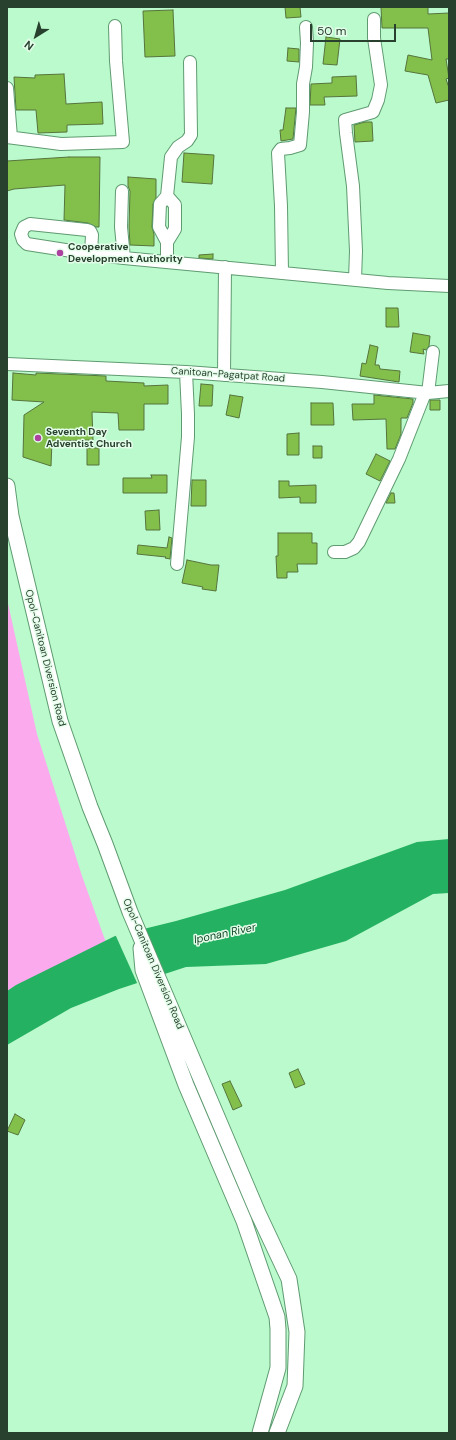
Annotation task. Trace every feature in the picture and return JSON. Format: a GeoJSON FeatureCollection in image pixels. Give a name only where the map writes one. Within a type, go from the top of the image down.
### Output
{"type":"FeatureCollection","features":[{"type":"Feature","properties":{"kind":"main road","name":"Opol-Canitoan Diversion Road"},"geometry":{"type":"LineString","coordinates":[[7,486],[13,524],[60,721],[90,807],[140,935],[186,1086],[244,1221],[276,1317],[278,1329],[278,1368],[260,1433]]}},
{"type":"Feature","properties":{"kind":"main road","name":"Opol-Canitoan Diversion Road"},"geometry":{"type":"LineString","coordinates":[[140,935],[142,970],[156,988],[289,1279],[297,1332],[295,1386],[277,1433]]}},
{"type":"Feature","properties":{"kind":"street"},"geometry":{"type":"LineString","coordinates":[[355,280],[356,251],[354,186],[345,120],[373,112],[378,100],[381,85],[374,38],[374,19]]}},
{"type":"Feature","properties":{"kind":"street"},"geometry":{"type":"LineString","coordinates":[[7,88],[9,137],[61,144],[123,142],[116,61],[115,26]]}},
{"type":"Feature","properties":{"kind":"street"},"geometry":{"type":"LineString","coordinates":[[282,273],[281,206],[278,154],[281,149],[300,145],[303,112],[303,84],[306,67],[306,27]]}},
{"type":"Feature","properties":{"kind":"street"},"geometry":{"type":"LineString","coordinates":[[167,262],[167,242],[175,229],[175,205],[167,196],[171,157],[178,147],[187,141],[191,135],[190,62]]}},
{"type":"Feature","properties":{"kind":"street"},"geometry":{"type":"LineString","coordinates":[[122,191],[121,227],[124,258]]}},
{"type":"Feature","properties":{"kind":"street"},"geometry":{"type":"LineString","coordinates":[[91,254],[92,234],[87,230],[30,224],[24,227],[21,234],[23,240],[27,244],[91,254],[388,283],[449,286]]}},
{"type":"Feature","properties":{"kind":"street"},"geometry":{"type":"LineString","coordinates":[[224,375],[225,267]]}},
{"type":"Feature","properties":{"kind":"street"},"geometry":{"type":"LineString","coordinates":[[334,552],[345,552],[354,548],[358,542],[399,459],[427,393],[433,352]]}},
{"type":"Feature","properties":{"kind":"street","name":"Canitoan-Pagatpat Road"},"geometry":{"type":"LineString","coordinates":[[7,364],[186,372],[322,382],[427,393],[449,391]]}},
{"type":"Feature","properties":{"kind":"street"},"geometry":{"type":"LineString","coordinates":[[177,564],[188,437],[186,372]]}},
{"type":"Feature","properties":{"kind":"shaded area"},"geometry":{"type":"Polygon","coordinates":[[[7,599],[37,734],[82,876],[109,951],[7,1007],[7,599]]]}},
{"type":"Feature","properties":{"kind":"water","name":"Iponan River"},"geometry":{"type":"Polygon","coordinates":[[[449,839],[449,893],[433,894],[346,941],[266,964],[186,967],[119,989],[71,1008],[7,1045],[7,991],[16,985],[115,936],[176,921],[285,890],[417,842],[449,839]]]}},
{"type":"Feature","properties":{"kind":"pier"},"geometry":{"type":"Polygon","coordinates":[[[144,927],[166,976],[138,985],[115,934],[144,927]]]}},
{"type":"Feature","properties":{"kind":"building"},"geometry":{"type":"Polygon","coordinates":[[[285,7],[300,7],[301,17],[286,18],[285,7]]]}},
{"type":"Feature","properties":{"kind":"building"},"geometry":{"type":"Polygon","coordinates":[[[381,7],[428,7],[428,14],[449,13],[449,59],[446,59],[449,78],[446,79],[449,88],[449,100],[436,103],[428,75],[405,71],[408,55],[432,60],[428,28],[382,28],[381,7]]]}},
{"type":"Feature","properties":{"kind":"building"},"geometry":{"type":"Polygon","coordinates":[[[173,10],[175,56],[145,57],[143,11],[173,10]]]}},
{"type":"Feature","properties":{"kind":"building"},"geometry":{"type":"Polygon","coordinates":[[[326,37],[340,39],[337,65],[323,64],[326,37]]]}},
{"type":"Feature","properties":{"kind":"building"},"geometry":{"type":"Polygon","coordinates":[[[288,48],[299,49],[299,62],[287,61],[288,48]]]}},
{"type":"Feature","properties":{"kind":"building"},"geometry":{"type":"Polygon","coordinates":[[[64,74],[66,104],[102,102],[103,124],[67,125],[67,132],[38,133],[36,110],[16,110],[14,77],[35,78],[35,75],[64,74]]]}},
{"type":"Feature","properties":{"kind":"building"},"geometry":{"type":"Polygon","coordinates":[[[356,76],[357,96],[324,97],[325,105],[310,105],[311,84],[332,83],[332,77],[356,76]]]}},
{"type":"Feature","properties":{"kind":"building"},"geometry":{"type":"Polygon","coordinates":[[[286,108],[296,108],[293,139],[281,141],[280,130],[283,130],[286,108]]]}},
{"type":"Feature","properties":{"kind":"building"},"geometry":{"type":"Polygon","coordinates":[[[372,122],[373,141],[355,142],[354,125],[372,122]]]}},
{"type":"Feature","properties":{"kind":"building"},"geometry":{"type":"Polygon","coordinates":[[[184,153],[214,155],[212,184],[182,182],[184,153]]]}},
{"type":"Feature","properties":{"kind":"building"},"geometry":{"type":"Polygon","coordinates":[[[69,157],[100,157],[99,227],[88,223],[64,220],[65,185],[14,189],[7,191],[7,161],[69,157]]]}},
{"type":"Feature","properties":{"kind":"building"},"geometry":{"type":"Polygon","coordinates":[[[128,177],[156,179],[156,198],[153,204],[152,227],[154,234],[154,246],[130,245],[130,191],[128,186],[128,177]]]}},
{"type":"Feature","properties":{"kind":"building"},"geometry":{"type":"Polygon","coordinates":[[[213,254],[213,259],[199,258],[199,255],[213,254]]]}},
{"type":"Feature","properties":{"kind":"building"},"geometry":{"type":"Polygon","coordinates":[[[386,308],[398,308],[399,327],[386,327],[386,308]]]}},
{"type":"Feature","properties":{"kind":"building"},"geometry":{"type":"Polygon","coordinates":[[[413,333],[430,336],[429,346],[426,350],[423,349],[424,354],[410,352],[413,333]]]}},
{"type":"Feature","properties":{"kind":"building"},"geometry":{"type":"Polygon","coordinates":[[[370,345],[378,347],[375,365],[379,365],[380,369],[400,371],[399,382],[360,376],[362,363],[366,364],[370,345]]]}},
{"type":"Feature","properties":{"kind":"building"},"geometry":{"type":"Polygon","coordinates":[[[13,373],[36,375],[36,373],[106,376],[106,381],[144,383],[144,386],[168,385],[168,404],[144,404],[144,430],[119,430],[118,413],[92,412],[93,440],[52,441],[51,466],[23,457],[24,415],[44,402],[12,400],[13,373]]]}},
{"type":"Feature","properties":{"kind":"building"},"geometry":{"type":"Polygon","coordinates":[[[201,384],[213,385],[212,406],[199,406],[201,384]]]}},
{"type":"Feature","properties":{"kind":"building"},"geometry":{"type":"Polygon","coordinates":[[[230,395],[243,397],[239,418],[226,415],[230,395]]]}},
{"type":"Feature","properties":{"kind":"building"},"geometry":{"type":"Polygon","coordinates":[[[374,395],[413,399],[413,403],[407,418],[401,418],[401,434],[395,449],[387,449],[386,419],[353,420],[352,404],[374,404],[374,395]]]}},
{"type":"Feature","properties":{"kind":"building"},"geometry":{"type":"Polygon","coordinates":[[[430,400],[440,400],[440,410],[430,410],[430,400]]]}},
{"type":"Feature","properties":{"kind":"building"},"geometry":{"type":"Polygon","coordinates":[[[311,403],[333,403],[334,425],[311,425],[311,403]]]}},
{"type":"Feature","properties":{"kind":"building"},"geometry":{"type":"Polygon","coordinates":[[[299,433],[299,455],[287,455],[287,434],[299,433]]]}},
{"type":"Feature","properties":{"kind":"building"},"geometry":{"type":"Polygon","coordinates":[[[313,446],[322,446],[322,458],[313,458],[313,446]]]}},
{"type":"Feature","properties":{"kind":"building"},"geometry":{"type":"Polygon","coordinates":[[[87,448],[99,448],[99,465],[87,465],[87,448]]]}},
{"type":"Feature","properties":{"kind":"building"},"geometry":{"type":"Polygon","coordinates":[[[376,454],[390,461],[380,481],[366,474],[376,454]]]}},
{"type":"Feature","properties":{"kind":"building"},"geometry":{"type":"Polygon","coordinates":[[[151,475],[167,475],[167,493],[123,493],[123,478],[152,478],[151,475]]]}},
{"type":"Feature","properties":{"kind":"building"},"geometry":{"type":"Polygon","coordinates":[[[192,480],[206,480],[206,506],[191,506],[192,480]]]}},
{"type":"Feature","properties":{"kind":"building"},"geometry":{"type":"Polygon","coordinates":[[[279,481],[289,481],[289,486],[316,485],[316,503],[300,503],[300,497],[279,498],[279,481]]]}},
{"type":"Feature","properties":{"kind":"building"},"geometry":{"type":"Polygon","coordinates":[[[391,493],[394,493],[395,503],[386,503],[391,493]]]}},
{"type":"Feature","properties":{"kind":"building"},"geometry":{"type":"Polygon","coordinates":[[[159,510],[160,530],[146,530],[145,511],[159,510]]]}},
{"type":"Feature","properties":{"kind":"building"},"geometry":{"type":"Polygon","coordinates":[[[278,533],[312,533],[312,543],[317,543],[317,564],[297,564],[298,572],[287,572],[287,578],[277,578],[276,556],[278,556],[278,533]]]}},
{"type":"Feature","properties":{"kind":"building"},"geometry":{"type":"Polygon","coordinates":[[[169,537],[172,538],[170,559],[165,558],[166,557],[137,554],[138,545],[167,548],[169,537]]]}},
{"type":"Feature","properties":{"kind":"building"},"geometry":{"type":"Polygon","coordinates":[[[187,560],[211,565],[219,565],[216,591],[202,589],[203,587],[182,583],[187,560]]]}},
{"type":"Feature","properties":{"kind":"building"},"geometry":{"type":"Polygon","coordinates":[[[298,1069],[305,1084],[295,1088],[289,1073],[298,1069]]]}},
{"type":"Feature","properties":{"kind":"building"},"geometry":{"type":"Polygon","coordinates":[[[230,1081],[242,1106],[233,1110],[222,1084],[230,1081]]]}},
{"type":"Feature","properties":{"kind":"building"},"geometry":{"type":"Polygon","coordinates":[[[15,1114],[25,1120],[18,1135],[7,1131],[15,1114]]]}},
{"type":"Feature","properties":{"kind":"place","name":"Cooperative Development Authority"},"geometry":{"type":"Point","coordinates":[60,253]}},
{"type":"Feature","properties":{"kind":"place","name":"Seventh Day Adventist Church"},"geometry":{"type":"Point","coordinates":[38,438]}}]}
